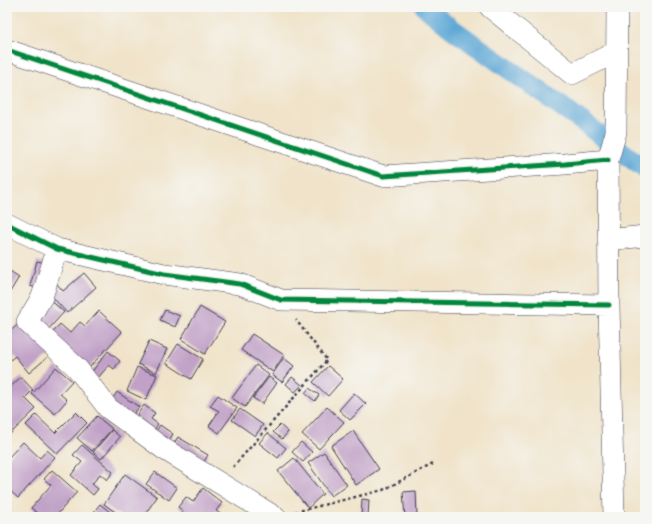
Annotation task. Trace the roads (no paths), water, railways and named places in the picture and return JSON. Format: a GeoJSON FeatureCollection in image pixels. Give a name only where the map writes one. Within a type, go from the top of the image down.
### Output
{"type":"FeatureCollection","features":[{"type":"Feature","properties":{"kind":"street"},"geometry":{"type":"LineString","coordinates":[[490,7],[572,74],[616,52]]}},
{"type":"Feature","properties":{"kind":"street"},"geometry":{"type":"LineString","coordinates":[[614,517],[609,306],[608,160],[616,132],[617,7]]}},
{"type":"Feature","properties":{"kind":"street"},"geometry":{"type":"LineString","coordinates":[[7,50],[383,176],[608,160]]}},
{"type":"Feature","properties":{"kind":"street"},"geometry":{"type":"LineString","coordinates":[[7,224],[57,249],[164,274],[240,284],[281,300],[609,306]]}},
{"type":"Feature","properties":{"kind":"street"},"geometry":{"type":"LineString","coordinates":[[608,240],[645,236]]}},
{"type":"Feature","properties":{"kind":"street"},"geometry":{"type":"LineString","coordinates":[[57,249],[42,296],[27,322],[77,368],[108,408],[164,449],[275,517]]}},
{"type":"Feature","properties":{"kind":"waterway"},"geometry":{"type":"LineString","coordinates":[[425,7],[451,28],[572,114],[645,169]]}}]}
